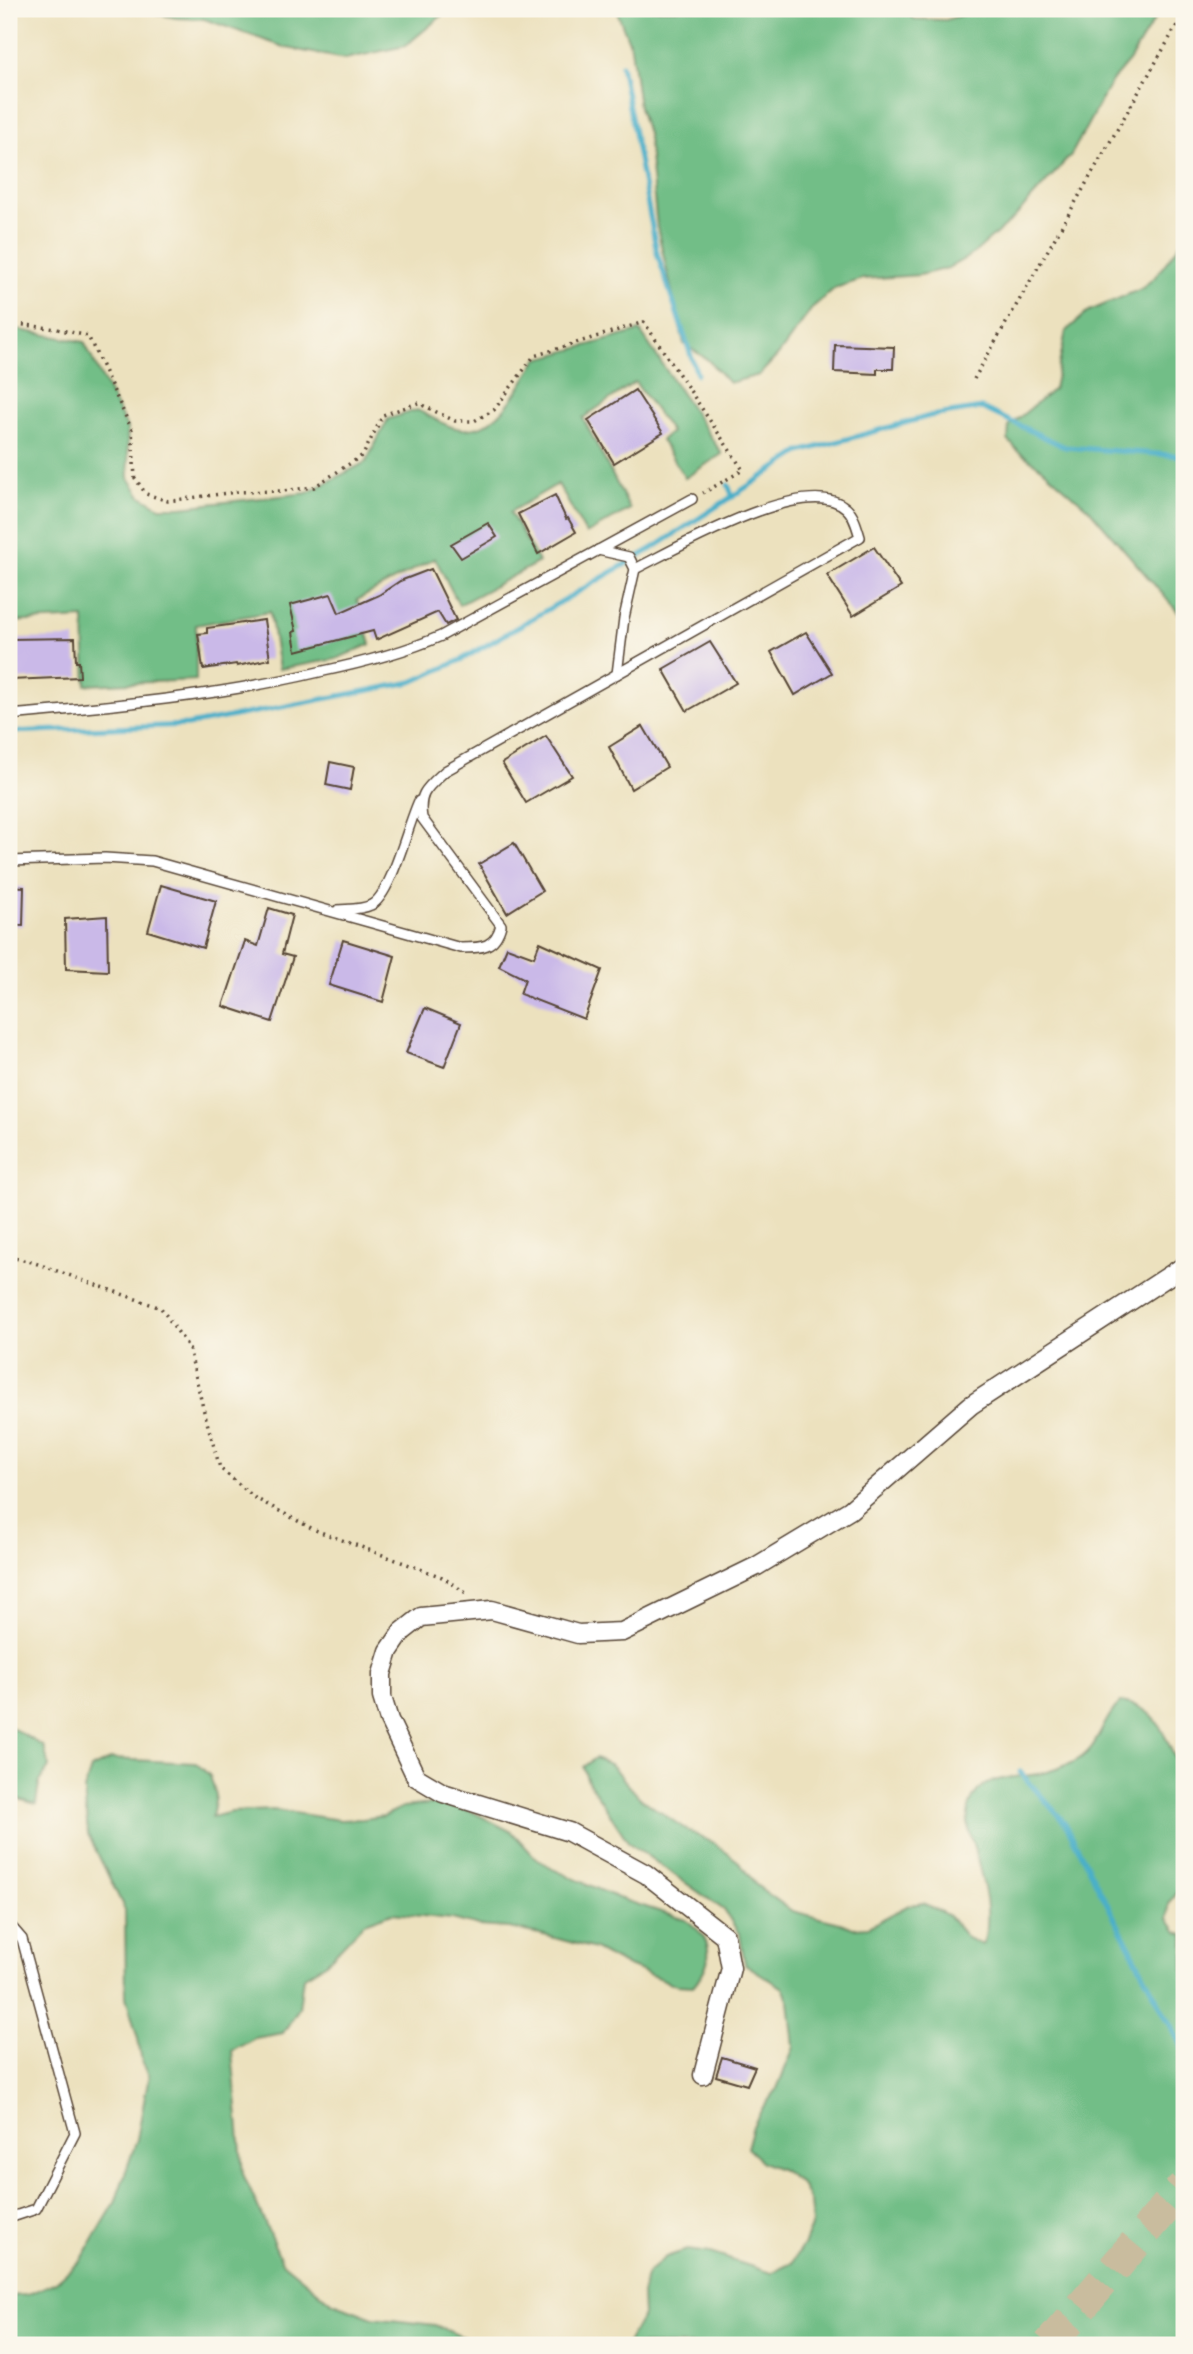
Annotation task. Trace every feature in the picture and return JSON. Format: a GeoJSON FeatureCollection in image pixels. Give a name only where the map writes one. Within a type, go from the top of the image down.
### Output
{"type":"FeatureCollection","features":[{"type":"Feature","properties":{"kind":"street"},"geometry":{"type":"LineString","coordinates":[[704,2075],[731,1968],[725,1936],[646,1874],[569,1832],[443,1793],[416,1777],[389,1720],[382,1697],[382,1674],[389,1651],[402,1632],[421,1617],[492,1610],[579,1634],[622,1632],[757,1566],[850,1510],[971,1405],[1184,1266]]}},
{"type":"Feature","properties":{"kind":"lane"},"geometry":{"type":"LineString","coordinates":[[9,715],[114,706],[255,687],[386,657],[441,636],[692,499]]}},
{"type":"Feature","properties":{"kind":"lane"},"geometry":{"type":"LineString","coordinates":[[332,911],[371,905],[380,899],[388,886],[411,819],[425,790],[445,771],[860,537],[847,508],[834,500],[785,501],[762,508],[634,568]]}},
{"type":"Feature","properties":{"kind":"lane"},"geometry":{"type":"LineString","coordinates":[[598,550],[629,557],[634,568],[617,674]]}},
{"type":"Feature","properties":{"kind":"lane"},"geometry":{"type":"LineString","coordinates":[[9,861],[105,858],[152,861],[461,948],[489,945],[498,936],[500,925],[422,818],[420,804],[425,790]]}},
{"type":"Feature","properties":{"kind":"lane"},"geometry":{"type":"LineString","coordinates":[[9,1924],[22,1939],[75,2133],[36,2209],[9,2218]]}},
{"type":"Feature","properties":{"kind":"path"},"geometry":{"type":"LineString","coordinates":[[974,379],[1184,13]]}},
{"type":"Feature","properties":{"kind":"path"},"geometry":{"type":"LineString","coordinates":[[9,323],[57,329],[88,337],[132,429],[135,478],[146,494],[169,501],[236,492],[314,487],[363,455],[383,415],[418,403],[455,421],[474,421],[494,410],[534,356],[644,322],[743,470],[692,499]]}},
{"type":"Feature","properties":{"kind":"path"},"geometry":{"type":"LineString","coordinates":[[9,1257],[32,1262],[161,1308],[189,1348],[220,1468],[255,1498],[315,1530],[442,1577],[492,1610]]}},
{"type":"Feature","properties":{"kind":"green space"},"geometry":{"type":"Polygon","coordinates":[[[136,9],[450,9],[405,46],[345,59],[287,48],[204,19],[176,18],[136,9]]]}},
{"type":"Feature","properties":{"kind":"green space"},"geometry":{"type":"Polygon","coordinates":[[[616,9],[901,9],[914,19],[946,20],[981,9],[1161,9],[1129,61],[1111,82],[1071,155],[1014,218],[973,254],[948,268],[920,275],[863,279],[835,288],[813,307],[779,354],[759,375],[729,383],[708,360],[684,344],[657,227],[648,137],[639,107],[631,47],[616,9]]]}},
{"type":"Feature","properties":{"kind":"green space"},"geometry":{"type":"Polygon","coordinates":[[[1184,239],[1184,619],[1090,510],[1008,440],[1009,426],[1054,389],[1066,331],[1089,311],[1141,289],[1155,277],[1184,239]]]}},
{"type":"Feature","properties":{"kind":"green space"},"geometry":{"type":"Polygon","coordinates":[[[9,328],[84,342],[127,428],[129,478],[141,496],[160,507],[307,493],[366,462],[388,419],[417,410],[452,427],[467,429],[481,426],[504,410],[538,359],[640,331],[722,454],[685,478],[661,440],[671,432],[635,382],[583,418],[630,509],[586,534],[558,484],[510,512],[539,562],[459,605],[435,558],[357,600],[371,644],[336,659],[279,669],[270,612],[196,625],[196,680],[86,685],[84,618],[9,622],[9,328]]]}},
{"type":"Feature","properties":{"kind":"green space"},"geometry":{"type":"Polygon","coordinates":[[[1121,1702],[1136,1706],[1155,1720],[1184,1777],[1184,1883],[1169,1904],[1168,1919],[1177,1932],[1184,1934],[1184,2345],[626,2345],[643,2315],[642,2294],[648,2272],[666,2257],[687,2250],[710,2253],[771,2273],[792,2263],[812,2224],[810,2202],[800,2183],[782,2170],[762,2162],[747,2148],[753,2126],[776,2091],[794,2047],[789,2001],[783,1988],[745,1964],[740,1935],[724,1910],[629,1843],[588,1781],[583,1767],[595,1758],[610,1764],[639,1797],[688,1831],[714,1843],[739,1862],[756,1885],[792,1911],[853,1928],[868,1927],[909,1905],[924,1903],[949,1916],[967,1938],[982,1945],[987,1924],[986,1900],[968,1819],[974,1796],[990,1782],[1039,1774],[1082,1757],[1089,1751],[1108,1718],[1121,1702]]]}},
{"type":"Feature","properties":{"kind":"green space"},"geometry":{"type":"Polygon","coordinates":[[[9,1726],[44,1747],[49,1767],[39,1783],[36,1804],[9,1794],[9,1726]]]}},
{"type":"Feature","properties":{"kind":"green space"},"geometry":{"type":"Polygon","coordinates":[[[111,1759],[196,1763],[210,1776],[216,1796],[212,1817],[232,1812],[274,1810],[340,1820],[363,1819],[384,1816],[403,1807],[441,1803],[473,1812],[512,1832],[533,1855],[550,1868],[618,1898],[686,1920],[702,1935],[708,1952],[705,1968],[693,1986],[676,1985],[621,1963],[595,1949],[540,1934],[479,1926],[452,1919],[392,1913],[364,1923],[326,1963],[303,1977],[299,2008],[283,2033],[255,2038],[232,2051],[243,2174],[282,2262],[331,2302],[373,2318],[435,2325],[465,2338],[473,2345],[9,2345],[9,2296],[27,2295],[56,2282],[82,2259],[115,2203],[137,2139],[149,2075],[142,2062],[126,1997],[125,1910],[88,1834],[84,1790],[91,1769],[111,1759]]]}},
{"type":"Feature","properties":{"kind":"building"},"geometry":{"type":"Polygon","coordinates":[[[835,345],[894,347],[893,369],[877,369],[877,374],[834,372],[835,345]]]}},
{"type":"Feature","properties":{"kind":"building"},"geometry":{"type":"Polygon","coordinates":[[[635,390],[663,433],[614,463],[588,420],[635,390]]]}},
{"type":"Feature","properties":{"kind":"building"},"geometry":{"type":"Polygon","coordinates":[[[555,495],[566,519],[568,518],[576,532],[538,554],[518,514],[555,495]]]}},
{"type":"Feature","properties":{"kind":"building"},"geometry":{"type":"Polygon","coordinates":[[[488,523],[497,537],[461,558],[451,544],[488,523]]]}},
{"type":"Feature","properties":{"kind":"building"},"geometry":{"type":"Polygon","coordinates":[[[874,547],[901,587],[853,616],[827,575],[874,547]]]}},
{"type":"Feature","properties":{"kind":"building"},"geometry":{"type":"Polygon","coordinates":[[[431,569],[456,620],[446,625],[438,612],[376,640],[373,631],[296,651],[293,632],[296,631],[290,605],[331,594],[339,613],[379,595],[400,581],[431,569]]]}},
{"type":"Feature","properties":{"kind":"building"},"geometry":{"type":"Polygon","coordinates":[[[264,620],[270,659],[203,669],[198,634],[207,633],[207,628],[264,620]]]}},
{"type":"Feature","properties":{"kind":"building"},"geometry":{"type":"Polygon","coordinates":[[[806,632],[832,673],[795,695],[771,652],[806,632]]]}},
{"type":"Feature","properties":{"kind":"building"},"geometry":{"type":"Polygon","coordinates":[[[75,638],[80,677],[10,680],[9,639],[75,638]]]}},
{"type":"Feature","properties":{"kind":"building"},"geometry":{"type":"Polygon","coordinates":[[[710,642],[736,683],[687,711],[663,669],[710,642]]]}},
{"type":"Feature","properties":{"kind":"building"},"geometry":{"type":"Polygon","coordinates":[[[643,726],[667,767],[631,789],[609,747],[643,726]]]}},
{"type":"Feature","properties":{"kind":"building"},"geometry":{"type":"Polygon","coordinates":[[[546,736],[572,776],[526,803],[502,763],[546,736]]]}},
{"type":"Feature","properties":{"kind":"building"},"geometry":{"type":"Polygon","coordinates":[[[330,762],[354,767],[350,790],[326,785],[330,762]]]}},
{"type":"Feature","properties":{"kind":"building"},"geometry":{"type":"Polygon","coordinates":[[[514,843],[542,891],[507,913],[479,864],[514,843]]]}},
{"type":"Feature","properties":{"kind":"building"},"geometry":{"type":"Polygon","coordinates":[[[161,885],[216,901],[203,948],[148,931],[161,885]]]}},
{"type":"Feature","properties":{"kind":"building"},"geometry":{"type":"Polygon","coordinates":[[[9,886],[24,887],[23,926],[9,925],[9,886]]]}},
{"type":"Feature","properties":{"kind":"building"},"geometry":{"type":"Polygon","coordinates":[[[269,908],[292,915],[282,954],[293,957],[272,1022],[223,1006],[245,941],[258,946],[269,908]]]}},
{"type":"Feature","properties":{"kind":"building"},"geometry":{"type":"Polygon","coordinates":[[[107,916],[108,971],[66,969],[65,919],[107,916]]]}},
{"type":"Feature","properties":{"kind":"building"},"geometry":{"type":"Polygon","coordinates":[[[343,940],[395,956],[383,1002],[329,985],[343,940]]]}},
{"type":"Feature","properties":{"kind":"building"},"geometry":{"type":"Polygon","coordinates":[[[540,942],[602,970],[584,1019],[520,994],[525,979],[499,966],[507,947],[534,957],[540,942]]]}},
{"type":"Feature","properties":{"kind":"building"},"geometry":{"type":"Polygon","coordinates":[[[425,1008],[461,1023],[444,1067],[406,1053],[425,1008]]]}},
{"type":"Feature","properties":{"kind":"building"},"geometry":{"type":"Polygon","coordinates":[[[722,2057],[755,2067],[747,2085],[716,2076],[722,2057]]]}},
{"type":"Feature","properties":{"kind":"waterway"},"geometry":{"type":"LineString","coordinates":[[621,65],[657,253],[697,374]]}},
{"type":"Feature","properties":{"kind":"waterway"},"geometry":{"type":"LineString","coordinates":[[9,732],[188,725],[412,682],[461,660],[655,547],[800,452],[930,416],[982,408],[1065,447],[1184,456]]}},
{"type":"Feature","properties":{"kind":"waterway"},"geometry":{"type":"LineString","coordinates":[[728,485],[733,497]]}},
{"type":"Feature","properties":{"kind":"waterway"},"geometry":{"type":"LineString","coordinates":[[1020,1772],[1065,1823],[1184,2051]]}},
{"type":"Feature","properties":{"kind":"tunnel"},"geometry":{"type":"LineString","coordinates":[[1049,2345],[1184,2186]]}}]}
